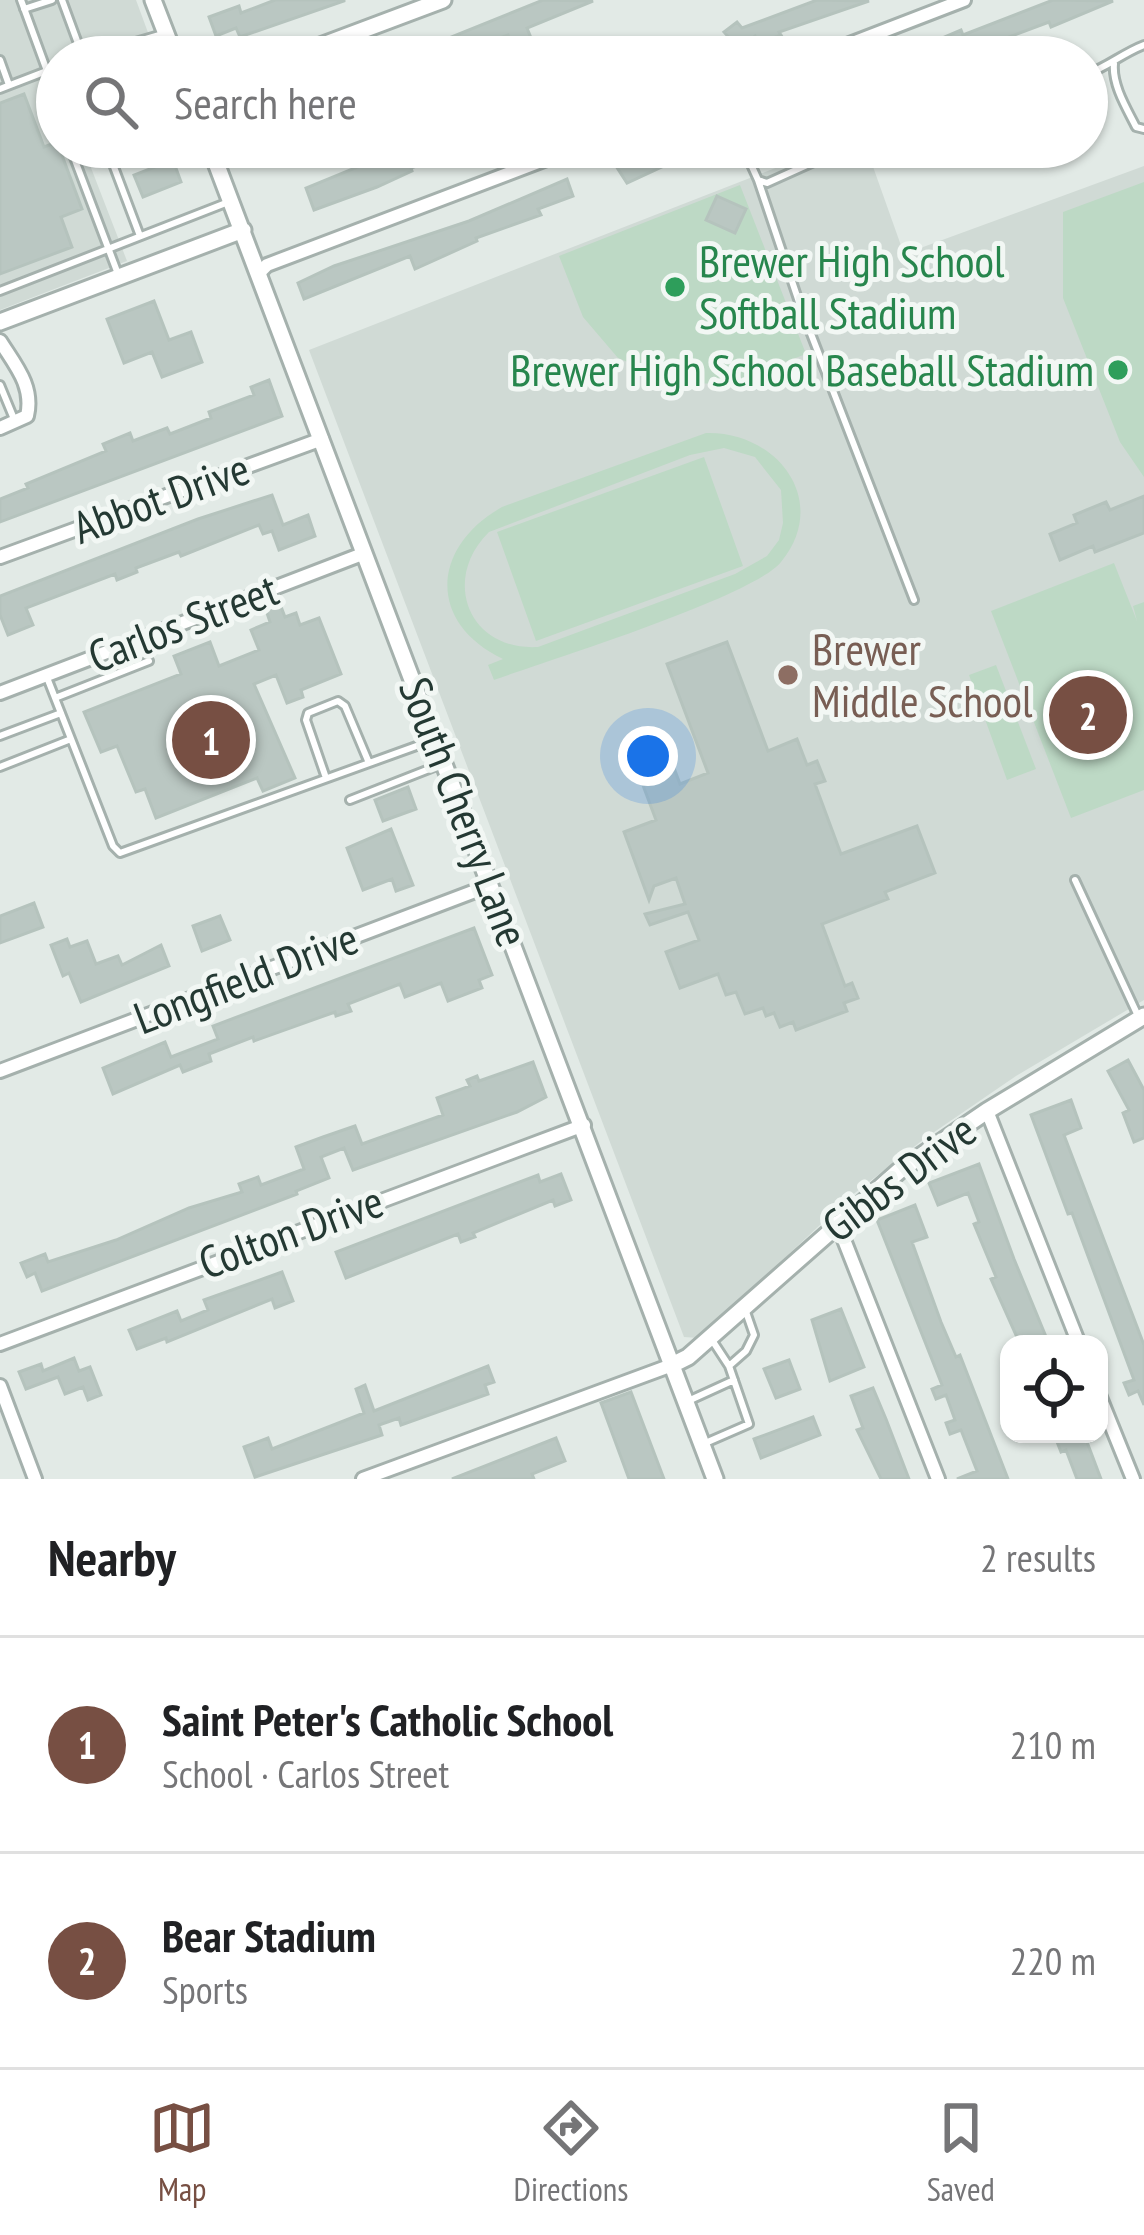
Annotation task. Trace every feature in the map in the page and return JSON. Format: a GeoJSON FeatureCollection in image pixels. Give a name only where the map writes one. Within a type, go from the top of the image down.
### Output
{"type":"FeatureCollection","features":[{"type":"Feature","properties":{"kind":"street"},"geometry":{"type":"LineString","coordinates":[[153,0],[167,36]]}},
{"type":"Feature","properties":{"kind":"street"},"geometry":{"type":"LineString","coordinates":[[347,36],[443,0]]}},
{"type":"Feature","properties":{"kind":"street"},"geometry":{"type":"LineString","coordinates":[[871,36],[964,0]]}},
{"type":"Feature","properties":{"kind":"street","name":"South Cherry Lane"},"geometry":{"type":"LineString","coordinates":[[218,168],[715,1479]]}},
{"type":"Feature","properties":{"kind":"street"},"geometry":{"type":"LineString","coordinates":[[259,273],[268,265],[523,168]]}},
{"type":"Feature","properties":{"kind":"street"},"geometry":{"type":"LineString","coordinates":[[0,322],[243,230]]}},
{"type":"Feature","properties":{"kind":"street"},"geometry":{"type":"LineString","coordinates":[[0,340],[26,381],[30,402],[27,416],[0,428]]}},
{"type":"Feature","properties":{"kind":"street","name":"Abbot Drive"},"geometry":{"type":"LineString","coordinates":[[0,557],[322,439]]}},
{"type":"Feature","properties":{"kind":"street","name":"Carlos Street"},"geometry":{"type":"LineString","coordinates":[[0,693],[365,553]]}},
{"type":"Feature","properties":{"kind":"street","name":"Longfield Drive"},"geometry":{"type":"LineString","coordinates":[[0,1071],[491,885]]}},
{"type":"Feature","properties":{"kind":"street","name":"Gibbs Drive"},"geometry":{"type":"LineString","coordinates":[[672,1365],[899,1171],[987,1112],[1142,1021]]}},
{"type":"Feature","properties":{"kind":"street"},"geometry":{"type":"LineString","coordinates":[[987,1112],[1075,1335]]}},
{"type":"Feature","properties":{"kind":"street","name":"Colton Drive"},"geometry":{"type":"LineString","coordinates":[[0,1344],[584,1125]]}},
{"type":"Feature","properties":{"kind":"street"},"geometry":{"type":"LineString","coordinates":[[837,1222],[938,1479]]}},
{"type":"Feature","properties":{"kind":"street"},"geometry":{"type":"LineString","coordinates":[[363,1479],[672,1365]]}},
{"type":"Feature","properties":{"kind":"street"},"geometry":{"type":"LineString","coordinates":[[0,1386],[35,1479]]}},
{"type":"Feature","properties":{"kind":"street"},"geometry":{"type":"LineString","coordinates":[[1108,1417],[1133,1479]]}},
{"type":"Feature","properties":{"kind":"lane"},"geometry":{"type":"LineString","coordinates":[[21,0],[36,41]]}},
{"type":"Feature","properties":{"kind":"lane"},"geometry":{"type":"LineString","coordinates":[[24,9],[52,0]]}},
{"type":"Feature","properties":{"kind":"lane"},"geometry":{"type":"LineString","coordinates":[[62,0],[75,36]]}},
{"type":"Feature","properties":{"kind":"lane"},"geometry":{"type":"LineString","coordinates":[[156,36],[166,33]]}},
{"type":"Feature","properties":{"kind":"lane"},"geometry":{"type":"LineString","coordinates":[[1108,66],[1144,45]]}},
{"type":"Feature","properties":{"kind":"lane"},"geometry":{"type":"LineString","coordinates":[[0,60],[4,87],[36,75]]}},
{"type":"Feature","properties":{"kind":"lane"},"geometry":{"type":"LineString","coordinates":[[1114,64],[1112,72],[1127,109],[1136,127],[1144,129]]}},
{"type":"Feature","properties":{"kind":"lane"},"geometry":{"type":"LineString","coordinates":[[78,168],[119,277]]}},
{"type":"Feature","properties":{"kind":"lane"},"geometry":{"type":"LineString","coordinates":[[115,168],[140,236]]}},
{"type":"Feature","properties":{"kind":"lane"},"geometry":{"type":"LineString","coordinates":[[753,168],[801,308],[914,600]]}},
{"type":"Feature","properties":{"kind":"lane"},"geometry":{"type":"LineString","coordinates":[[758,180],[776,181],[803,168]]}},
{"type":"Feature","properties":{"kind":"lane"},"geometry":{"type":"LineString","coordinates":[[0,292],[231,201]]}},
{"type":"Feature","properties":{"kind":"lane"},"geometry":{"type":"LineString","coordinates":[[0,385],[16,422]]}},
{"type":"Feature","properties":{"kind":"lane"},"geometry":{"type":"LineString","coordinates":[[55,698],[148,661]]}},
{"type":"Feature","properties":{"kind":"lane"},"geometry":{"type":"LineString","coordinates":[[46,675],[113,846],[120,853],[436,738]]}},
{"type":"Feature","properties":{"kind":"lane"},"geometry":{"type":"LineString","coordinates":[[326,778],[306,719],[308,713],[338,701],[345,706],[369,763]]}},
{"type":"Feature","properties":{"kind":"lane"},"geometry":{"type":"LineString","coordinates":[[0,736],[61,713]]}},
{"type":"Feature","properties":{"kind":"lane"},"geometry":{"type":"LineString","coordinates":[[0,767],[71,739]]}},
{"type":"Feature","properties":{"kind":"lane"},"geometry":{"type":"LineString","coordinates":[[350,800],[446,763]]}},
{"type":"Feature","properties":{"kind":"lane"},"geometry":{"type":"LineString","coordinates":[[1075,880],[1142,1021]]}},
{"type":"Feature","properties":{"kind":"lane"},"geometry":{"type":"LineString","coordinates":[[729,1366],[746,1352],[754,1335],[744,1306]]}},
{"type":"Feature","properties":{"kind":"lane"},"geometry":{"type":"LineString","coordinates":[[702,1445],[749,1424],[729,1366],[710,1336]]}},
{"type":"Feature","properties":{"kind":"lane"},"geometry":{"type":"LineString","coordinates":[[686,1402],[734,1380]]}},
{"type":"Feature","properties":{"kind":"shaded area"},"geometry":{"type":"Polygon","coordinates":[[[0,0],[136,0],[149,36],[36,36],[36,168],[91,168],[127,261],[0,310],[0,0]]]}},
{"type":"Feature","properties":{"kind":"shaded area","name":"Brewer Middle School"},"geometry":{"type":"Polygon","coordinates":[[[1144,166],[1144,1000],[1016,1076],[924,1139],[851,1196],[699,1338],[684,1337],[309,350],[775,168],[873,168],[904,254],[1144,166]]]}},
{"type":"Feature","properties":{"kind":"green space","name":"Brewer High School Baseball Stadium"},"geometry":{"type":"Polygon","coordinates":[[[1144,182],[1144,477],[1120,442],[1063,298],[1063,212],[1144,182]]]}},
{"type":"Feature","properties":{"kind":"green space","name":"Brewer High School Softball Stadium"},"geometry":{"type":"Polygon","coordinates":[[[740,185],[806,354],[730,383],[681,384],[618,358],[583,317],[559,256],[740,185]]]}},
{"type":"Feature","properties":{"kind":"green space"},"geometry":{"type":"Polygon","coordinates":[[[706,433],[732,435],[774,457],[798,494],[800,516],[795,539],[781,562],[732,593],[494,680],[488,665],[503,659],[478,644],[461,626],[447,584],[462,543],[502,507],[706,433]],[[724,448],[690,455],[489,532],[467,570],[469,609],[494,637],[538,647],[735,574],[767,556],[779,540],[783,523],[781,490],[755,457],[724,448]]]}},
{"type":"Feature","properties":{"kind":"green space"},"geometry":{"type":"Polygon","coordinates":[[[704,457],[743,566],[536,641],[497,532],[704,457]]]}},
{"type":"Feature","properties":{"kind":"green space"},"geometry":{"type":"Polygon","coordinates":[[[1114,563],[1137,621],[1133,606],[1144,602],[1144,790],[1071,818],[991,611],[1114,563]]]}},
{"type":"Feature","properties":{"kind":"green space"},"geometry":{"type":"Polygon","coordinates":[[[996,665],[1036,769],[1007,780],[969,675],[996,665]]]}},
{"type":"Feature","properties":{"kind":"building"},"geometry":{"type":"Polygon","coordinates":[[[275,0],[344,0],[243,36],[236,28],[216,36],[209,17],[239,6],[241,13],[275,0]]]}},
{"type":"Feature","properties":{"kind":"building"},"geometry":{"type":"Polygon","coordinates":[[[543,0],[593,1],[527,28],[530,36],[454,36],[543,0]]]}},
{"type":"Feature","properties":{"kind":"building"},"geometry":{"type":"Polygon","coordinates":[[[817,0],[869,1],[779,36],[728,36],[724,32],[737,22],[742,28],[817,0]]]}},
{"type":"Feature","properties":{"kind":"building"},"geometry":{"type":"Polygon","coordinates":[[[1053,0],[1113,1],[1051,27],[1049,22],[1012,36],[947,36],[961,30],[963,35],[1053,0]]]}},
{"type":"Feature","properties":{"kind":"building"},"geometry":{"type":"Polygon","coordinates":[[[24,94],[36,126],[36,168],[67,168],[82,209],[61,217],[72,247],[0,274],[0,103],[24,94]]]}},
{"type":"Feature","properties":{"kind":"building"},"geometry":{"type":"Polygon","coordinates":[[[152,168],[176,168],[181,182],[143,197],[134,175],[152,168]]]}},
{"type":"Feature","properties":{"kind":"building"},"geometry":{"type":"Polygon","coordinates":[[[355,168],[412,171],[314,210],[306,188],[355,168]]]}},
{"type":"Feature","properties":{"kind":"building"},"geometry":{"type":"Polygon","coordinates":[[[617,168],[660,168],[627,183],[617,168]]]}},
{"type":"Feature","properties":{"kind":"building"},"geometry":{"type":"Polygon","coordinates":[[[567,179],[573,196],[538,209],[541,215],[476,238],[415,269],[410,256],[304,299],[298,283],[334,266],[469,221],[567,179]]]}},
{"type":"Feature","properties":{"kind":"building"},"geometry":{"type":"Polygon","coordinates":[[[717,196],[746,209],[735,233],[706,220],[717,196]]]}},
{"type":"Feature","properties":{"kind":"building"},"geometry":{"type":"Polygon","coordinates":[[[154,301],[169,340],[191,332],[202,362],[162,377],[152,352],[124,363],[107,319],[154,301]]]}},
{"type":"Feature","properties":{"kind":"building"},"geometry":{"type":"Polygon","coordinates":[[[269,380],[282,416],[0,522],[0,499],[28,488],[26,484],[106,451],[103,444],[130,433],[133,441],[167,428],[170,434],[211,418],[209,412],[254,395],[251,387],[269,380]]]}},
{"type":"Feature","properties":{"kind":"building"},"geometry":{"type":"Polygon","coordinates":[[[272,495],[283,525],[308,515],[315,536],[279,550],[272,531],[263,534],[259,525],[136,568],[137,572],[117,580],[115,574],[26,608],[33,625],[8,635],[0,615],[0,596],[272,495]]]}},
{"type":"Feature","properties":{"kind":"building"},"geometry":{"type":"Polygon","coordinates":[[[1144,496],[1144,533],[1060,560],[1050,534],[1077,523],[1074,515],[1106,502],[1110,510],[1144,496]]]}},
{"type":"Feature","properties":{"kind":"building"},"geometry":{"type":"Polygon","coordinates":[[[280,604],[285,617],[296,613],[300,625],[319,618],[341,674],[301,690],[303,697],[287,703],[276,675],[254,684],[295,778],[263,791],[257,778],[156,818],[145,789],[136,792],[117,746],[101,752],[84,712],[181,674],[174,656],[210,642],[219,666],[259,650],[251,630],[270,622],[266,610],[280,604]]]}},
{"type":"Feature","properties":{"kind":"building"},"geometry":{"type":"Polygon","coordinates":[[[727,642],[768,751],[797,739],[807,765],[817,761],[825,781],[815,784],[841,854],[917,826],[935,873],[885,892],[888,899],[822,924],[845,986],[852,983],[858,998],[844,1003],[847,1011],[796,1030],[793,1022],[780,1027],[774,1013],[766,1016],[763,1008],[745,1014],[736,992],[726,995],[718,974],[680,988],[666,952],[699,940],[688,912],[650,925],[645,914],[685,904],[676,878],[654,886],[649,900],[624,832],[656,820],[632,756],[665,744],[680,784],[708,773],[667,664],[727,642]]]}},
{"type":"Feature","properties":{"kind":"building"},"geometry":{"type":"Polygon","coordinates":[[[408,787],[416,809],[383,821],[375,800],[408,787]]]}},
{"type":"Feature","properties":{"kind":"building"},"geometry":{"type":"Polygon","coordinates":[[[391,829],[413,885],[396,891],[392,879],[363,890],[347,848],[391,829]]]}},
{"type":"Feature","properties":{"kind":"building"},"geometry":{"type":"Polygon","coordinates":[[[34,903],[43,927],[0,943],[0,916],[34,903]]]}},
{"type":"Feature","properties":{"kind":"building"},"geometry":{"type":"Polygon","coordinates":[[[220,916],[230,940],[202,951],[193,926],[220,916]]]}},
{"type":"Feature","properties":{"kind":"building"},"geometry":{"type":"Polygon","coordinates":[[[474,928],[492,975],[479,980],[482,988],[448,1001],[441,983],[405,997],[400,984],[348,1004],[351,1011],[336,1016],[335,1012],[254,1041],[253,1037],[209,1054],[211,1061],[183,1072],[180,1065],[113,1094],[103,1068],[165,1042],[171,1057],[218,1039],[213,1026],[474,928]]]}},
{"type":"Feature","properties":{"kind":"building"},"geometry":{"type":"Polygon","coordinates":[[[67,939],[70,947],[87,941],[96,964],[118,956],[122,965],[161,945],[169,966],[81,1002],[69,973],[63,976],[51,945],[67,939]]]}},
{"type":"Feature","properties":{"kind":"building"},"geometry":{"type":"Polygon","coordinates":[[[1128,1060],[1144,1090],[1144,1138],[1134,1142],[1123,1113],[1129,1110],[1108,1071],[1128,1060]]]}},
{"type":"Feature","properties":{"kind":"building"},"geometry":{"type":"Polygon","coordinates":[[[533,1062],[546,1097],[517,1112],[353,1170],[344,1148],[321,1157],[329,1178],[297,1194],[42,1291],[35,1273],[27,1277],[21,1263],[45,1254],[48,1262],[116,1240],[189,1208],[242,1192],[239,1184],[258,1177],[261,1185],[304,1169],[296,1147],[323,1137],[355,1126],[362,1144],[443,1115],[437,1098],[470,1086],[467,1080],[477,1076],[479,1081],[533,1062]]]}},
{"type":"Feature","properties":{"kind":"building"},"geometry":{"type":"Polygon","coordinates":[[[1071,1100],[1081,1128],[1064,1135],[1144,1345],[1144,1405],[1138,1391],[1129,1395],[1124,1383],[1134,1380],[1031,1115],[1071,1100]]]}},
{"type":"Feature","properties":{"kind":"building"},"geometry":{"type":"Polygon","coordinates":[[[979,1164],[1045,1335],[1016,1335],[991,1279],[996,1277],[974,1224],[979,1222],[968,1193],[938,1205],[929,1183],[979,1164]]]}},
{"type":"Feature","properties":{"kind":"building"},"geometry":{"type":"Polygon","coordinates":[[[561,1174],[571,1200],[555,1206],[553,1200],[473,1233],[475,1237],[461,1242],[458,1234],[346,1278],[336,1252],[538,1175],[540,1182],[561,1174]]]}},
{"type":"Feature","properties":{"kind":"building"},"geometry":{"type":"Polygon","coordinates":[[[915,1205],[927,1237],[912,1242],[1008,1479],[957,1479],[977,1471],[961,1430],[950,1434],[946,1423],[955,1420],[946,1395],[936,1399],[932,1389],[942,1385],[877,1220],[915,1205]]]}},
{"type":"Feature","properties":{"kind":"building"},"geometry":{"type":"Polygon","coordinates":[[[282,1272],[293,1301],[275,1308],[272,1299],[167,1342],[166,1338],[137,1349],[129,1330],[177,1311],[181,1321],[208,1310],[204,1300],[282,1272]]]}},
{"type":"Feature","properties":{"kind":"building"},"geometry":{"type":"Polygon","coordinates":[[[841,1309],[864,1367],[830,1381],[812,1320],[841,1309]]]}},
{"type":"Feature","properties":{"kind":"building"},"geometry":{"type":"Polygon","coordinates":[[[74,1358],[79,1371],[90,1367],[101,1395],[88,1400],[83,1387],[65,1394],[58,1377],[26,1389],[19,1372],[41,1364],[43,1371],[74,1358]]]}},
{"type":"Feature","properties":{"kind":"building"},"geometry":{"type":"Polygon","coordinates":[[[789,1360],[800,1389],[776,1398],[764,1369],[789,1360]]]}},
{"type":"Feature","properties":{"kind":"building"},"geometry":{"type":"Polygon","coordinates":[[[488,1366],[494,1382],[485,1385],[488,1394],[401,1425],[399,1418],[379,1425],[382,1435],[255,1477],[244,1447],[268,1438],[272,1449],[364,1413],[356,1389],[365,1385],[374,1411],[488,1366]]]}},
{"type":"Feature","properties":{"kind":"building"},"geometry":{"type":"Polygon","coordinates":[[[873,1388],[909,1479],[881,1479],[857,1430],[863,1428],[851,1396],[873,1388]]]}},
{"type":"Feature","properties":{"kind":"building"},"geometry":{"type":"Polygon","coordinates":[[[631,1392],[664,1479],[629,1479],[601,1403],[631,1392]]]}},
{"type":"Feature","properties":{"kind":"building"},"geometry":{"type":"Polygon","coordinates":[[[813,1417],[820,1435],[761,1458],[754,1439],[813,1417]]]}},
{"type":"Feature","properties":{"kind":"building"},"geometry":{"type":"Polygon","coordinates":[[[556,1438],[565,1461],[532,1474],[534,1479],[452,1479],[556,1438]]]}},
{"type":"Feature","properties":{"kind":"building"},"geometry":{"type":"Polygon","coordinates":[[[1058,1443],[1087,1443],[1101,1479],[1077,1479],[1066,1450],[1061,1452],[1058,1443]]]}},
{"type":"Feature","properties":{"kind":"place","name":"Brewer High School Softball Stadium"},"geometry":{"type":"Point","coordinates":[675,287]}},
{"type":"Feature","properties":{"kind":"place","name":"Brewer High School Baseball Stadium"},"geometry":{"type":"Point","coordinates":[1118,370]}},
{"type":"Feature","properties":{"kind":"place","name":"Brewer Middle School"},"geometry":{"type":"Point","coordinates":[788,675]}},
{"type":"Feature","properties":{"kind":"place","name":"Bear Stadium"},"geometry":{"type":"Point","coordinates":[1088,715]}},
{"type":"Feature","properties":{"kind":"place","name":"Saint Peter's Catholic School"},"geometry":{"type":"Point","coordinates":[211,740]}}]}
